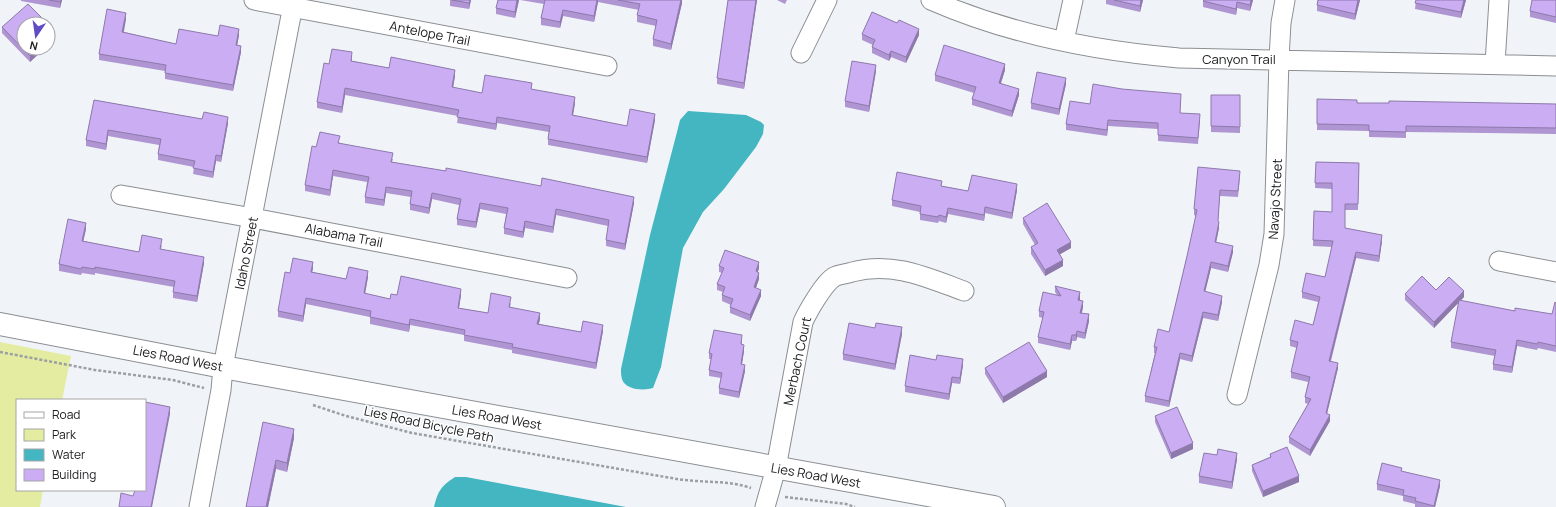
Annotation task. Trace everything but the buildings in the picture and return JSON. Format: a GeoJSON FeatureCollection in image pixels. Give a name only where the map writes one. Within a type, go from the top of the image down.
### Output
{"type":"FeatureCollection","features":[{"type":"Feature","properties":{"kind":"street","name":"Antelope Trail"},"geometry":{"type":"LineString","coordinates":[[254,0],[294,4],[607,66]]}},
{"type":"Feature","properties":{"kind":"street"},"geometry":{"type":"LineString","coordinates":[[801,53],[827,0]]}},
{"type":"Feature","properties":{"kind":"street","name":"Canyon Trail"},"geometry":{"type":"LineString","coordinates":[[931,0],[996,24],[1064,41],[1131,53],[1179,58],[1556,66]]}},
{"type":"Feature","properties":{"kind":"street"},"geometry":{"type":"LineString","coordinates":[[1064,41],[1073,0]]}},
{"type":"Feature","properties":{"kind":"street","name":"Navajo Street"},"geometry":{"type":"LineString","coordinates":[[1237,395],[1269,265],[1274,234],[1279,59],[1281,23],[1285,0]]}},
{"type":"Feature","properties":{"kind":"street"},"geometry":{"type":"LineString","coordinates":[[1495,64],[1499,0]]}},
{"type":"Feature","properties":{"kind":"street","name":"Idaho Street"},"geometry":{"type":"LineString","coordinates":[[199,507],[221,390],[223,367],[294,4]]}},
{"type":"Feature","properties":{"kind":"street","name":"Alabama Trail"},"geometry":{"type":"LineString","coordinates":[[121,195],[253,218],[567,278]]}},
{"type":"Feature","properties":{"kind":"street"},"geometry":{"type":"LineString","coordinates":[[1499,261],[1556,272]]}},
{"type":"Feature","properties":{"kind":"street","name":"Merbach Court"},"geometry":{"type":"LineString","coordinates":[[767,500],[776,468],[803,322],[810,306],[834,277],[866,268],[878,267],[911,272],[964,291]]}},
{"type":"Feature","properties":{"kind":"street","name":"Lies Road West"},"geometry":{"type":"LineString","coordinates":[[0,324],[223,367],[994,507]]}},
{"type":"Feature","properties":{"kind":"path"},"geometry":{"type":"LineString","coordinates":[[0,352],[96,370],[173,380],[194,386],[221,390]]}},
{"type":"Feature","properties":{"kind":"path","name":"Lies Road Bicycle Path"},"geometry":{"type":"LineString","coordinates":[[311,404],[346,416],[412,433],[677,479],[699,482],[730,483],[767,500],[822,501],[855,507]]}},
{"type":"Feature","properties":{"kind":"green space"},"geometry":{"type":"Polygon","coordinates":[[[0,342],[71,356],[62,399],[16,399],[16,491],[43,491],[40,507],[0,507],[0,342]]]}},
{"type":"Feature","properties":{"kind":"water"},"geometry":{"type":"Polygon","coordinates":[[[688,111],[746,115],[764,125],[763,134],[756,147],[724,189],[703,212],[683,248],[661,367],[653,388],[635,389],[624,383],[621,369],[650,235],[680,120],[688,111]]]}},
{"type":"Feature","properties":{"kind":"water"},"geometry":{"type":"Polygon","coordinates":[[[455,477],[466,477],[626,507],[434,507],[441,489],[446,483],[455,477]]]}}]}
